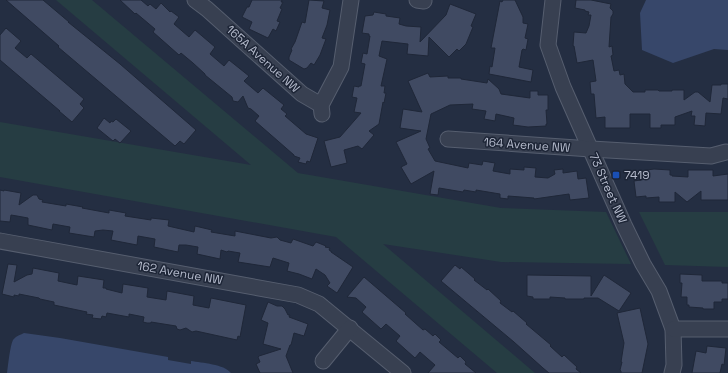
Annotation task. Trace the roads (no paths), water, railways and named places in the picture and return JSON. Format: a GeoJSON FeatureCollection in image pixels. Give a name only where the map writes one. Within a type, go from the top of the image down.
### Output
{"type":"FeatureCollection","features":[{"type":"Feature","properties":{"kind":"street","name":"165A Avenue NW"},"geometry":{"type":"LineString","coordinates":[[195,0],[210,5],[302,94],[322,110],[341,67],[352,0]]}},
{"type":"Feature","properties":{"kind":"street","name":"73 Street NW"},"geometry":{"type":"LineString","coordinates":[[553,0],[548,45],[563,87],[643,264],[659,291],[673,329],[674,365],[672,373]]}},
{"type":"Feature","properties":{"kind":"street","name":"164 Avenue NW"},"geometry":{"type":"LineString","coordinates":[[448,139],[711,156],[726,152]]}},
{"type":"Feature","properties":{"kind":"street","name":"162 Avenue NW"},"geometry":{"type":"LineString","coordinates":[[0,241],[298,295],[319,304],[403,373]]}},
{"type":"Feature","properties":{"kind":"street"},"geometry":{"type":"LineString","coordinates":[[323,361],[350,328]]}},
{"type":"Feature","properties":{"kind":"street"},"geometry":{"type":"LineString","coordinates":[[673,329],[728,329]]}},
{"type":"Feature","properties":{"kind":"water"},"geometry":{"type":"Polygon","coordinates":[[[646,0],[728,0],[728,50],[714,49],[673,63],[642,50],[640,13],[646,0]]]}},
{"type":"Feature","properties":{"kind":"water"},"geometry":{"type":"Polygon","coordinates":[[[24,333],[168,357],[168,360],[191,364],[191,361],[212,364],[228,370],[231,373],[7,373],[13,340],[24,333]]]}},
{"type":"Feature","properties":{"kind":"place","name":"7419"},"geometry":{"type":"Point","coordinates":[616,175]}}]}
